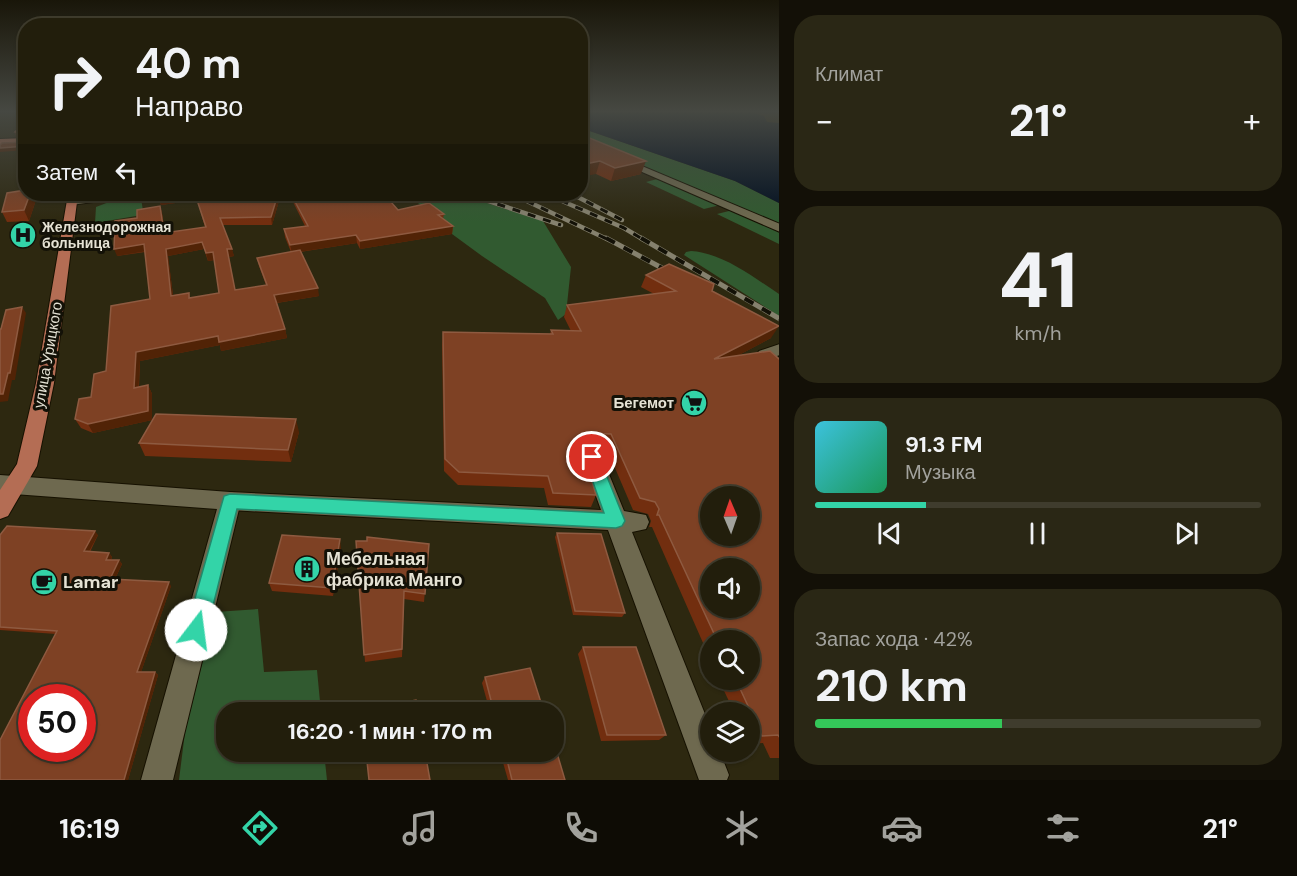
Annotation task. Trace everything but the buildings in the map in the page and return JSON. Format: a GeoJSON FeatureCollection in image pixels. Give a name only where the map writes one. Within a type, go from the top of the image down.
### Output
{"type":"FeatureCollection","features":[{"type":"Feature","properties":{"kind":"main road","name":"улица Урицкого"},"geometry":{"type":"LineString","coordinates":[[0,508],[8,484],[27,465],[45,383],[72,201]]}},
{"type":"Feature","properties":{"kind":"street"},"geometry":{"type":"LineString","coordinates":[[595,148],[779,229]]}},
{"type":"Feature","properties":{"kind":"street"},"geometry":{"type":"LineString","coordinates":[[779,349],[765,355],[779,367]]}},
{"type":"Feature","properties":{"kind":"street"},"geometry":{"type":"LineString","coordinates":[[592,457],[627,522],[713,775]]}},
{"type":"Feature","properties":{"kind":"street"},"geometry":{"type":"LineString","coordinates":[[8,484],[230,501],[627,522]]}},
{"type":"Feature","properties":{"kind":"street"},"geometry":{"type":"LineString","coordinates":[[157,780],[230,501]]}},
{"type":"Feature","properties":{"kind":"green space"},"geometry":{"type":"Polygon","coordinates":[[[603,148],[640,148],[735,181],[779,203],[779,225],[603,148]]]}},
{"type":"Feature","properties":{"kind":"green space"},"geometry":{"type":"Polygon","coordinates":[[[661,178],[720,205],[704,209],[646,182],[661,178]]]}},
{"type":"Feature","properties":{"kind":"green space"},"geometry":{"type":"Polygon","coordinates":[[[141,201],[143,211],[136,216],[95,223],[96,207],[109,202],[141,201]]]}},
{"type":"Feature","properties":{"kind":"green space"},"geometry":{"type":"Polygon","coordinates":[[[414,201],[481,201],[543,221],[571,267],[566,314],[558,320],[545,298],[437,223],[442,221],[414,201]]]}},
{"type":"Feature","properties":{"kind":"green space"},"geometry":{"type":"Polygon","coordinates":[[[733,210],[779,232],[779,244],[717,214],[733,210]]]}},
{"type":"Feature","properties":{"kind":"green space"},"geometry":{"type":"Polygon","coordinates":[[[691,251],[726,261],[779,294],[779,316],[684,255],[691,251]]]}},
{"type":"Feature","properties":{"kind":"green space"},"geometry":{"type":"Polygon","coordinates":[[[258,609],[264,672],[317,670],[320,702],[216,702],[216,762],[325,762],[327,780],[179,780],[185,732],[215,612],[258,609]]]}},
{"type":"Feature","properties":{"kind":"water"},"geometry":{"type":"Polygon","coordinates":[[[640,148],[779,148],[779,203],[735,181],[640,148]]]}},
{"type":"Feature","properties":{"kind":"railway"},"geometry":{"type":"LineString","coordinates":[[488,201],[561,225]]}},
{"type":"Feature","properties":{"kind":"railway"},"geometry":{"type":"LineString","coordinates":[[527,201],[609,240]]}},
{"type":"Feature","properties":{"kind":"railway"},"geometry":{"type":"LineString","coordinates":[[562,201],[624,228],[644,240]]}},
{"type":"Feature","properties":{"kind":"railway"},"geometry":{"type":"LineString","coordinates":[[585,201],[622,220]]}},
{"type":"Feature","properties":{"kind":"railway"},"geometry":{"type":"LineString","coordinates":[[606,238],[675,275]]}},
{"type":"Feature","properties":{"kind":"railway"},"geometry":{"type":"LineString","coordinates":[[641,238],[779,318]]}},
{"type":"Feature","properties":{"kind":"place","name":"Железнодорожная больница"},"geometry":{"type":"Point","coordinates":[23,235]}},
{"type":"Feature","properties":{"kind":"place","name":"Бегемот"},"geometry":{"type":"Point","coordinates":[694,403]}},
{"type":"Feature","properties":{"kind":"place","name":"Мебельная фабрика Манго"},"geometry":{"type":"Point","coordinates":[307,569]}},
{"type":"Feature","properties":{"kind":"place","name":"Lamar"},"geometry":{"type":"Point","coordinates":[44,582]}},
{"type":"Feature","properties":{"kind":"route"},"geometry":{"type":"LineString","coordinates":[[196,630],[230,501],[616,521],[592,457]]}}]}
